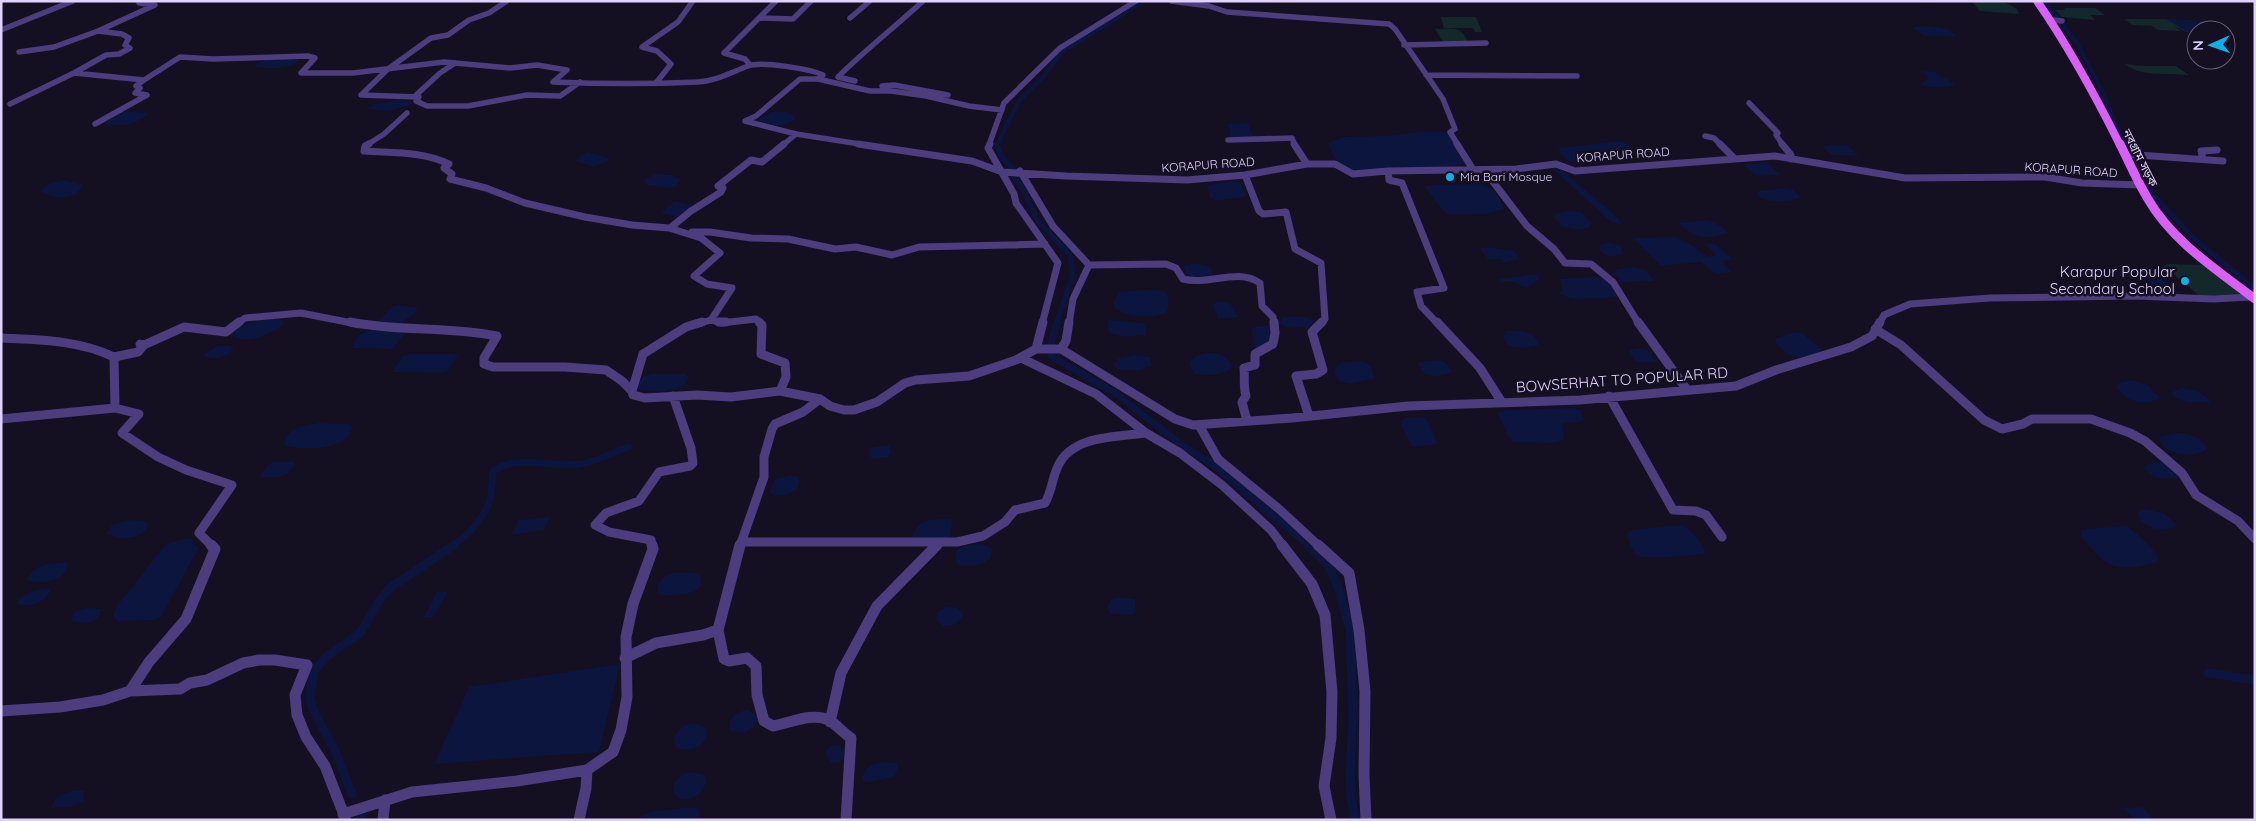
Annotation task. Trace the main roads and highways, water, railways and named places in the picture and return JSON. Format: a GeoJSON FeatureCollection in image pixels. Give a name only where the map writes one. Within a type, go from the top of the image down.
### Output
{"type":"FeatureCollection","features":[{"type":"Feature","properties":{"kind":"main road","name":"নবগ্রাম সড়ক"},"geometry":{"type":"LineString","coordinates":[[2037,1],[2093,90],[2148,200],[2174,232],[2253,298]]}},
{"type":"Feature","properties":{"kind":"water"},"geometry":{"type":"Polygon","coordinates":[[[2166,19],[2186,20],[2186,31],[2166,19]]]}},
{"type":"Feature","properties":{"kind":"water"},"geometry":{"type":"Polygon","coordinates":[[[1928,26],[1947,29],[1956,36],[1924,36],[1912,27],[1928,26]]]}},
{"type":"Feature","properties":{"kind":"water"},"geometry":{"type":"Polygon","coordinates":[[[297,58],[298,61],[294,64],[284,67],[261,68],[256,67],[255,64],[269,59],[297,58]]]}},
{"type":"Feature","properties":{"kind":"water"},"geometry":{"type":"Polygon","coordinates":[[[1921,70],[1935,72],[1956,85],[1938,88],[1920,84],[1929,78],[1921,70]]]}},
{"type":"Feature","properties":{"kind":"water"},"geometry":{"type":"Polygon","coordinates":[[[397,100],[410,101],[413,104],[389,111],[367,109],[373,105],[397,100]]]}},
{"type":"Feature","properties":{"kind":"water"},"geometry":{"type":"Polygon","coordinates":[[[122,111],[148,113],[138,121],[126,125],[101,123],[122,111]]]}},
{"type":"Feature","properties":{"kind":"water"},"geometry":{"type":"Polygon","coordinates":[[[771,112],[788,112],[795,116],[795,119],[782,125],[767,124],[758,120],[771,112]]]}},
{"type":"Feature","properties":{"kind":"water"},"geometry":{"type":"Polygon","coordinates":[[[1248,123],[1253,137],[1231,138],[1228,124],[1248,123]]]}},
{"type":"Feature","properties":{"kind":"water"},"geometry":{"type":"Polygon","coordinates":[[[1431,131],[1448,133],[1467,163],[1432,170],[1351,172],[1336,160],[1328,143],[1344,137],[1383,136],[1431,131]]]}},
{"type":"Feature","properties":{"kind":"water"},"geometry":{"type":"Polygon","coordinates":[[[1623,141],[1636,153],[1569,161],[1561,155],[1558,148],[1623,141]]]}},
{"type":"Feature","properties":{"kind":"water"},"geometry":{"type":"Polygon","coordinates":[[[1846,145],[1859,156],[1831,155],[1822,146],[1846,145]]]}},
{"type":"Feature","properties":{"kind":"water"},"geometry":{"type":"Polygon","coordinates":[[[587,152],[609,158],[609,160],[594,167],[575,161],[587,152]]]}},
{"type":"Feature","properties":{"kind":"water"},"geometry":{"type":"Polygon","coordinates":[[[1768,163],[1780,175],[1756,176],[1742,164],[1768,163]]]}},
{"type":"Feature","properties":{"kind":"water"},"geometry":{"type":"Polygon","coordinates":[[[1557,166],[1615,215],[1622,224],[1611,222],[1551,167],[1557,166]]]}},
{"type":"Feature","properties":{"kind":"water"},"geometry":{"type":"Polygon","coordinates":[[[654,174],[672,175],[681,180],[675,187],[668,188],[648,185],[644,180],[654,174]]]}},
{"type":"Feature","properties":{"kind":"water"},"geometry":{"type":"Polygon","coordinates":[[[62,180],[83,185],[75,194],[63,197],[51,196],[40,191],[49,184],[62,180]]]}},
{"type":"Feature","properties":{"kind":"water"},"geometry":{"type":"Polygon","coordinates":[[[1236,181],[1241,183],[1246,195],[1244,197],[1215,201],[1210,198],[1207,185],[1236,181]]]}},
{"type":"Feature","properties":{"kind":"water"},"geometry":{"type":"Polygon","coordinates":[[[1481,184],[1496,194],[1504,209],[1487,214],[1447,215],[1425,188],[1427,185],[1481,184]]]}},
{"type":"Feature","properties":{"kind":"water"},"geometry":{"type":"Polygon","coordinates":[[[1784,188],[1793,190],[1801,197],[1778,202],[1766,200],[1757,195],[1759,191],[1784,188]]]}},
{"type":"Feature","properties":{"kind":"water"},"geometry":{"type":"Polygon","coordinates":[[[675,201],[691,205],[692,208],[679,217],[661,213],[675,201]]]}},
{"type":"Feature","properties":{"kind":"water"},"geometry":{"type":"Polygon","coordinates":[[[1567,211],[1581,212],[1592,223],[1590,227],[1580,230],[1562,227],[1554,217],[1556,214],[1567,211]]]}},
{"type":"Feature","properties":{"kind":"water"},"geometry":{"type":"Polygon","coordinates":[[[1708,220],[1721,226],[1728,233],[1712,237],[1701,237],[1678,223],[1708,220]]]}},
{"type":"Feature","properties":{"kind":"water"},"geometry":{"type":"Polygon","coordinates":[[[1675,237],[1693,246],[1708,257],[1716,255],[1705,244],[1715,244],[1733,259],[1724,261],[1724,264],[1732,272],[1716,274],[1701,262],[1661,266],[1633,238],[1675,237]]]}},
{"type":"Feature","properties":{"kind":"water"},"geometry":{"type":"Polygon","coordinates":[[[1609,242],[1621,246],[1623,254],[1609,257],[1600,251],[1599,246],[1609,242]]]}},
{"type":"Feature","properties":{"kind":"water"},"geometry":{"type":"Polygon","coordinates":[[[1488,247],[1513,251],[1521,259],[1502,263],[1500,259],[1488,259],[1481,251],[1481,248],[1488,247]]]}},
{"type":"Feature","properties":{"kind":"water"},"geometry":{"type":"Polygon","coordinates":[[[1190,264],[1208,266],[1213,276],[1211,278],[1186,277],[1184,266],[1190,264]]]}},
{"type":"Feature","properties":{"kind":"water"},"geometry":{"type":"Polygon","coordinates":[[[1632,267],[1646,270],[1654,281],[1619,282],[1620,279],[1612,273],[1618,269],[1632,267]]]}},
{"type":"Feature","properties":{"kind":"water"},"geometry":{"type":"Polygon","coordinates":[[[2133,267],[2154,273],[2182,295],[2155,293],[2129,268],[2133,267]]]}},
{"type":"Feature","properties":{"kind":"water"},"geometry":{"type":"Polygon","coordinates":[[[1536,274],[1540,278],[1529,287],[1502,282],[1500,279],[1536,274]]]}},
{"type":"Feature","properties":{"kind":"water"},"geometry":{"type":"Polygon","coordinates":[[[1605,278],[1619,297],[1573,299],[1559,294],[1562,291],[1560,279],[1605,278]]]}},
{"type":"Feature","properties":{"kind":"water"},"geometry":{"type":"Polygon","coordinates":[[[1144,290],[1164,292],[1168,299],[1167,312],[1148,317],[1126,314],[1115,308],[1113,301],[1120,292],[1144,290]]]}},
{"type":"Feature","properties":{"kind":"water"},"geometry":{"type":"Polygon","coordinates":[[[1218,301],[1230,303],[1238,317],[1218,319],[1213,305],[1218,301]]]}},
{"type":"Feature","properties":{"kind":"water"},"geometry":{"type":"Polygon","coordinates":[[[397,305],[418,308],[416,312],[400,324],[377,322],[392,307],[397,305]]]}},
{"type":"Feature","properties":{"kind":"water"},"geometry":{"type":"Polygon","coordinates":[[[1284,317],[1305,317],[1314,321],[1310,327],[1286,328],[1280,322],[1284,317]]]}},
{"type":"Feature","properties":{"kind":"water"},"geometry":{"type":"Polygon","coordinates":[[[272,319],[283,321],[285,324],[266,335],[252,339],[245,340],[232,335],[245,325],[272,319]]]}},
{"type":"Feature","properties":{"kind":"water"},"geometry":{"type":"Polygon","coordinates":[[[1108,321],[1143,323],[1146,335],[1127,337],[1110,333],[1108,321]]]}},
{"type":"Feature","properties":{"kind":"water"},"geometry":{"type":"Polygon","coordinates":[[[1271,325],[1272,342],[1255,350],[1251,329],[1271,325]]]}},
{"type":"Feature","properties":{"kind":"water"},"geometry":{"type":"Polygon","coordinates":[[[377,329],[404,332],[404,335],[392,349],[353,348],[358,337],[365,332],[377,329]]]}},
{"type":"Feature","properties":{"kind":"water"},"geometry":{"type":"Polygon","coordinates":[[[1506,331],[1521,331],[1531,334],[1539,345],[1525,348],[1508,346],[1503,336],[1506,331]]]}},
{"type":"Feature","properties":{"kind":"water"},"geometry":{"type":"Polygon","coordinates":[[[1795,332],[1802,333],[1821,349],[1821,352],[1798,357],[1790,355],[1777,345],[1775,339],[1795,332]]]}},
{"type":"Feature","properties":{"kind":"water"},"geometry":{"type":"Polygon","coordinates":[[[217,346],[231,346],[234,348],[220,358],[204,355],[217,346]]]}},
{"type":"Feature","properties":{"kind":"water"},"geometry":{"type":"Polygon","coordinates":[[[1640,348],[1648,350],[1656,362],[1636,362],[1628,350],[1640,348]]]}},
{"type":"Feature","properties":{"kind":"water"},"geometry":{"type":"Polygon","coordinates":[[[1207,353],[1222,355],[1228,359],[1232,366],[1221,373],[1210,375],[1195,374],[1189,366],[1191,360],[1198,355],[1207,353]]]}},
{"type":"Feature","properties":{"kind":"water"},"geometry":{"type":"Polygon","coordinates":[[[411,354],[458,355],[448,371],[444,373],[392,372],[403,356],[411,354]]]}},
{"type":"Feature","properties":{"kind":"water"},"geometry":{"type":"Polygon","coordinates":[[[1135,355],[1150,357],[1152,365],[1144,369],[1133,370],[1122,370],[1114,367],[1113,364],[1119,358],[1135,355]]]}},
{"type":"Feature","properties":{"kind":"water"},"geometry":{"type":"Polygon","coordinates":[[[1438,360],[1446,363],[1452,372],[1433,376],[1425,373],[1418,365],[1419,362],[1438,360]]]}},
{"type":"Feature","properties":{"kind":"water"},"geometry":{"type":"Polygon","coordinates":[[[1361,361],[1371,367],[1373,379],[1350,384],[1338,381],[1334,373],[1337,365],[1343,362],[1361,361]]]}},
{"type":"Feature","properties":{"kind":"water"},"geometry":{"type":"Polygon","coordinates":[[[652,374],[685,374],[688,376],[687,382],[676,389],[651,391],[638,389],[637,383],[643,377],[652,374]]]}},
{"type":"Feature","properties":{"kind":"water"},"geometry":{"type":"Polygon","coordinates":[[[2131,380],[2148,385],[2160,398],[2148,402],[2136,402],[2125,397],[2117,388],[2118,383],[2131,380]]]}},
{"type":"Feature","properties":{"kind":"water"},"geometry":{"type":"Polygon","coordinates":[[[2182,388],[2198,391],[2210,400],[2209,402],[2188,402],[2174,396],[2171,392],[2182,388]]]}},
{"type":"Feature","properties":{"kind":"water"},"geometry":{"type":"Polygon","coordinates":[[[1574,408],[1580,410],[1583,421],[1562,424],[1564,440],[1552,443],[1513,442],[1508,436],[1498,414],[1499,412],[1509,410],[1574,408]]]}},
{"type":"Feature","properties":{"kind":"water"},"geometry":{"type":"Polygon","coordinates":[[[1424,417],[1437,443],[1434,445],[1412,447],[1401,425],[1401,420],[1424,417]]]}},
{"type":"Feature","properties":{"kind":"water"},"geometry":{"type":"Polygon","coordinates":[[[319,423],[352,425],[350,434],[344,440],[325,447],[302,448],[284,445],[285,439],[292,431],[302,426],[319,423]]]}},
{"type":"Feature","properties":{"kind":"water"},"geometry":{"type":"Polygon","coordinates":[[[2178,433],[2195,437],[2207,449],[2187,455],[2172,452],[2165,448],[2161,443],[2160,437],[2178,433]]]}},
{"type":"Feature","properties":{"kind":"water"},"geometry":{"type":"Polygon","coordinates":[[[889,445],[891,452],[888,457],[874,459],[870,457],[869,451],[871,448],[889,445]]]}},
{"type":"Feature","properties":{"kind":"water"},"geometry":{"type":"Polygon","coordinates":[[[274,462],[294,462],[295,464],[285,475],[261,477],[268,465],[274,462]]]}},
{"type":"Feature","properties":{"kind":"water"},"geometry":{"type":"Polygon","coordinates":[[[2165,463],[2180,477],[2160,478],[2144,469],[2148,464],[2165,463]]]}},
{"type":"Feature","properties":{"kind":"water"},"geometry":{"type":"Polygon","coordinates":[[[791,475],[799,477],[796,490],[779,496],[774,496],[770,493],[774,480],[791,475]]]}},
{"type":"Feature","properties":{"kind":"water"},"geometry":{"type":"Polygon","coordinates":[[[2145,509],[2164,513],[2175,523],[2176,527],[2159,529],[2148,526],[2137,513],[2145,509]]]}},
{"type":"Feature","properties":{"kind":"water"},"geometry":{"type":"Polygon","coordinates":[[[550,517],[544,530],[511,535],[518,520],[550,517]]]}},
{"type":"Feature","properties":{"kind":"water"},"geometry":{"type":"Polygon","coordinates":[[[952,519],[950,541],[912,540],[914,532],[921,523],[932,520],[952,519]]]}},
{"type":"Feature","properties":{"kind":"water"},"geometry":{"type":"Polygon","coordinates":[[[127,520],[145,521],[149,524],[142,534],[130,538],[106,534],[111,526],[127,520]]]}},
{"type":"Feature","properties":{"kind":"water"},"geometry":{"type":"Polygon","coordinates":[[[1680,525],[1694,535],[1705,549],[1704,554],[1645,557],[1637,554],[1629,542],[1628,532],[1632,530],[1680,525]]]}},
{"type":"Feature","properties":{"kind":"water"},"geometry":{"type":"Polygon","coordinates":[[[2125,526],[2139,535],[2151,548],[2158,557],[2157,562],[2132,567],[2113,566],[2098,555],[2081,536],[2081,531],[2086,529],[2125,526]]]}},
{"type":"Feature","properties":{"kind":"water"},"geometry":{"type":"Polygon","coordinates":[[[191,538],[198,549],[161,617],[154,620],[118,621],[113,617],[116,607],[165,545],[191,538]]]}},
{"type":"Feature","properties":{"kind":"water"},"geometry":{"type":"Polygon","coordinates":[[[982,544],[992,548],[991,558],[975,566],[957,564],[956,553],[958,550],[962,547],[982,544]]]}},
{"type":"Feature","properties":{"kind":"water"},"geometry":{"type":"Polygon","coordinates":[[[57,563],[67,563],[68,565],[66,571],[57,579],[45,582],[27,580],[35,569],[57,563]]]}},
{"type":"Feature","properties":{"kind":"water"},"geometry":{"type":"Polygon","coordinates":[[[672,573],[694,573],[700,576],[701,583],[699,588],[681,595],[657,594],[661,580],[672,573]]]}},
{"type":"Feature","properties":{"kind":"water"},"geometry":{"type":"Polygon","coordinates":[[[51,590],[41,601],[32,605],[17,604],[21,597],[33,591],[51,590]]]}},
{"type":"Feature","properties":{"kind":"water"},"geometry":{"type":"Polygon","coordinates":[[[437,592],[448,592],[434,617],[423,618],[437,592]]]}},
{"type":"Feature","properties":{"kind":"water"},"geometry":{"type":"Polygon","coordinates":[[[1118,597],[1135,599],[1136,612],[1132,615],[1110,614],[1107,605],[1111,600],[1118,597]]]}},
{"type":"Feature","properties":{"kind":"water"},"geometry":{"type":"Polygon","coordinates":[[[947,606],[957,608],[962,612],[962,618],[954,625],[943,626],[936,620],[937,612],[947,606]]]}},
{"type":"Feature","properties":{"kind":"water"},"geometry":{"type":"Polygon","coordinates":[[[90,608],[101,609],[100,614],[94,621],[86,623],[71,621],[73,615],[78,611],[90,608]]]}},
{"type":"Feature","properties":{"kind":"water"},"geometry":{"type":"Polygon","coordinates":[[[620,664],[599,752],[434,764],[469,687],[620,664]]]}},
{"type":"Feature","properties":{"kind":"water"},"geometry":{"type":"Polygon","coordinates":[[[748,710],[757,716],[755,726],[743,733],[731,731],[729,725],[734,716],[748,710]]]}},
{"type":"Feature","properties":{"kind":"water"},"geometry":{"type":"Polygon","coordinates":[[[695,723],[706,728],[706,739],[694,749],[682,750],[677,748],[674,742],[678,731],[684,726],[695,723]]]}},
{"type":"Feature","properties":{"kind":"water"},"geometry":{"type":"Polygon","coordinates":[[[835,745],[843,750],[844,754],[839,762],[835,763],[827,758],[826,754],[831,746],[835,745]]]}},
{"type":"Feature","properties":{"kind":"water"},"geometry":{"type":"Polygon","coordinates":[[[888,762],[897,763],[897,771],[894,777],[865,783],[862,779],[868,767],[888,762]]]}},
{"type":"Feature","properties":{"kind":"water"},"geometry":{"type":"Polygon","coordinates":[[[690,772],[703,774],[706,780],[705,785],[698,796],[680,799],[674,794],[675,783],[679,777],[690,772]]]}},
{"type":"Feature","properties":{"kind":"water"},"geometry":{"type":"Polygon","coordinates":[[[78,790],[84,791],[83,801],[72,807],[52,808],[58,797],[78,790]]]}},
{"type":"Feature","properties":{"kind":"water"},"geometry":{"type":"Polygon","coordinates":[[[695,807],[699,810],[700,820],[643,820],[644,815],[655,811],[695,807]]]}},
{"type":"Feature","properties":{"kind":"water"},"geometry":{"type":"Polygon","coordinates":[[[2144,807],[2153,820],[2135,820],[2123,808],[2144,807]]]}},
{"type":"Feature","properties":{"kind":"waterway"},"geometry":{"type":"LineString","coordinates":[[997,145],[1019,101],[1044,76],[1062,52],[1143,1]]}},
{"type":"Feature","properties":{"kind":"waterway"},"geometry":{"type":"LineString","coordinates":[[2044,1],[2077,43],[2101,89],[2125,145]]}},
{"type":"Feature","properties":{"kind":"waterway"},"geometry":{"type":"LineString","coordinates":[[2124,144],[2138,160],[2148,178],[2151,192],[2192,237],[2255,289]]}},
{"type":"Feature","properties":{"kind":"waterway"},"geometry":{"type":"LineString","coordinates":[[997,145],[1003,158],[1014,169],[1013,175],[1025,193],[1037,220],[1070,255],[1073,275],[1056,324]]}},
{"type":"Feature","properties":{"kind":"waterway"},"geometry":{"type":"LineString","coordinates":[[1057,322],[1050,347],[1051,356],[1115,393],[1182,445],[1211,463],[1309,546]]}},
{"type":"Feature","properties":{"kind":"waterway"},"geometry":{"type":"LineString","coordinates":[[452,546],[470,531],[488,506],[492,489],[493,471],[514,463],[525,462],[558,465],[581,464],[629,447]]}},
{"type":"Feature","properties":{"kind":"waterway"},"geometry":{"type":"LineString","coordinates":[[352,794],[335,751],[313,710],[310,697],[314,671],[326,657],[360,633],[381,598],[391,587],[454,545]]}},
{"type":"Feature","properties":{"kind":"waterway"},"geometry":{"type":"LineString","coordinates":[[1309,546],[1329,566],[1338,587],[1350,629],[1353,717],[1350,775],[1351,800],[1355,820]]}},
{"type":"Feature","properties":{"kind":"waterway"},"geometry":{"type":"LineString","coordinates":[[2208,673],[2255,680]]}},
{"type":"Feature","properties":{"kind":"waterway"},"geometry":{"type":"LineString","coordinates":[[361,812],[362,820]]}},
{"type":"Feature","properties":{"kind":"place","name":"Mia Bari Mosque"},"geometry":{"type":"Point","coordinates":[1450,177]}},
{"type":"Feature","properties":{"kind":"place","name":"Karapur Popular Secondary School"},"geometry":{"type":"Point","coordinates":[2185,281]}}]}
